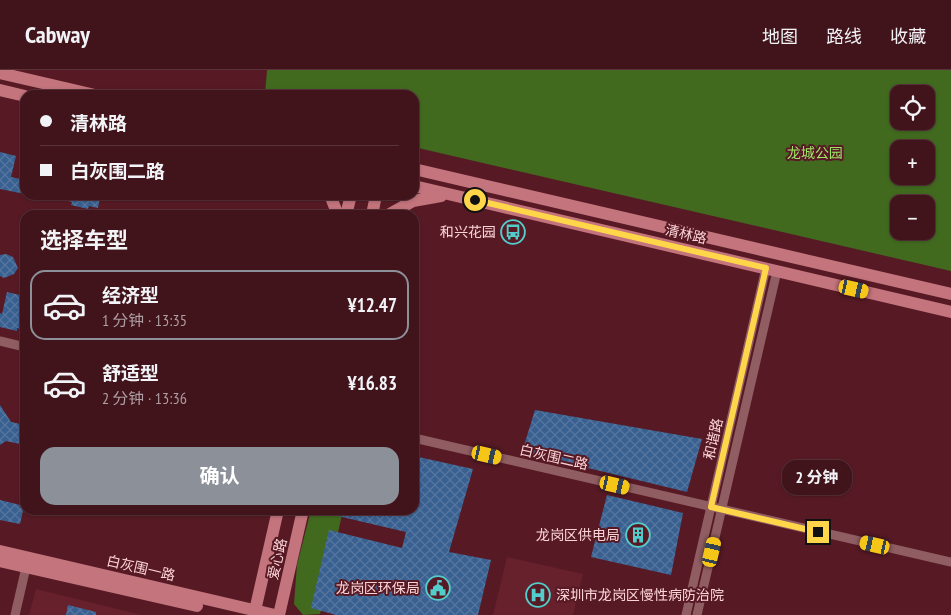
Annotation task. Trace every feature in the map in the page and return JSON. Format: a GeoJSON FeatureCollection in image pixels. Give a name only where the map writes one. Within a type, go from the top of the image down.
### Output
{"type":"FeatureCollection","features":[{"type":"Feature","properties":{"kind":"main road"},"geometry":{"type":"LineString","coordinates":[[0,73],[73,90]]}},
{"type":"Feature","properties":{"kind":"main road"},"geometry":{"type":"LineString","coordinates":[[0,90],[20,95]]}},
{"type":"Feature","properties":{"kind":"main road","name":"清林路"},"geometry":{"type":"LineString","coordinates":[[419,170],[951,294]]}},
{"type":"Feature","properties":{"kind":"main road","name":"清林路"},"geometry":{"type":"LineString","coordinates":[[419,187],[951,312]]}},
{"type":"Feature","properties":{"kind":"main road"},"geometry":{"type":"LineString","coordinates":[[419,199],[432,196],[455,196]]}},
{"type":"Feature","properties":{"kind":"main road"},"geometry":{"type":"LineString","coordinates":[[397,210],[417,200]]}},
{"type":"Feature","properties":{"kind":"main road","name":"爱心路"},"geometry":{"type":"LineString","coordinates":[[254,613],[277,515]]}},
{"type":"Feature","properties":{"kind":"main road","name":"爱心路"},"geometry":{"type":"LineString","coordinates":[[277,615],[302,515]]}},
{"type":"Feature","properties":{"kind":"main road","name":"白灰围一路"},"geometry":{"type":"LineString","coordinates":[[0,551],[27,562],[237,615]]}},
{"type":"Feature","properties":{"kind":"main road","name":"白灰围一路"},"geometry":{"type":"LineString","coordinates":[[0,561],[27,562],[254,613],[277,615]]}},
{"type":"Feature","properties":{"kind":"street","name":"和谐路"},"geometry":{"type":"LineString","coordinates":[[686,615],[711,507],[772,270]]}},
{"type":"Feature","properties":{"kind":"street","name":"和谐路"},"geometry":{"type":"LineString","coordinates":[[697,615],[722,510],[772,270]]}},
{"type":"Feature","properties":{"kind":"street"},"geometry":{"type":"LineString","coordinates":[[0,341],[20,345]]}},
{"type":"Feature","properties":{"kind":"street","name":"白灰围二路"},"geometry":{"type":"LineString","coordinates":[[419,439],[951,562]]}},
{"type":"Feature","properties":{"kind":"street"},"geometry":{"type":"LineString","coordinates":[[15,615],[27,562]]}},
{"type":"Feature","properties":{"kind":"shaded area","name":"深圳市龙岗区慢性病防治院"},"geometry":{"type":"Polygon","coordinates":[[[507,557],[583,574],[573,615],[493,615],[507,557]]]}},
{"type":"Feature","properties":{"kind":"shaded area"},"geometry":{"type":"Polygon","coordinates":[[[36,589],[142,615],[29,615],[36,589]]]}},
{"type":"Feature","properties":{"kind":"green space","name":"龙城公园"},"geometry":{"type":"Polygon","coordinates":[[[267,70],[951,70],[951,271],[419,148],[419,90],[265,90],[267,70]]]}},
{"type":"Feature","properties":{"kind":"green space"},"geometry":{"type":"Polygon","coordinates":[[[310,515],[342,515],[320,614],[303,615],[294,604],[297,565],[310,515]]]}},
{"type":"Feature","properties":{"kind":"building"},"geometry":{"type":"Polygon","coordinates":[[[0,152],[16,156],[11,177],[20,179],[20,193],[0,189],[0,152]]]}},
{"type":"Feature","properties":{"kind":"building"},"geometry":{"type":"Polygon","coordinates":[[[64,200],[100,200],[98,208],[89,206],[88,209],[71,205],[72,202],[64,200]]]}},
{"type":"Feature","properties":{"kind":"building"},"geometry":{"type":"Polygon","coordinates":[[[6,254],[13,257],[18,268],[14,274],[4,278],[0,276],[0,255],[6,254]]]}},
{"type":"Feature","properties":{"kind":"building"},"geometry":{"type":"Polygon","coordinates":[[[7,292],[20,295],[20,329],[17,328],[17,331],[0,327],[0,313],[2,314],[7,292]]]}},
{"type":"Feature","properties":{"kind":"building"},"geometry":{"type":"Polygon","coordinates":[[[0,405],[11,422],[20,424],[20,444],[6,441],[0,445],[0,405]]]}},
{"type":"Feature","properties":{"kind":"building"},"geometry":{"type":"Polygon","coordinates":[[[535,410],[702,439],[687,492],[522,452],[535,410]]]}},
{"type":"Feature","properties":{"kind":"building"},"geometry":{"type":"Polygon","coordinates":[[[419,457],[473,469],[449,552],[491,560],[478,615],[336,615],[311,608],[329,530],[402,548],[406,532],[334,515],[419,515],[419,457]]]}},
{"type":"Feature","properties":{"kind":"building","name":"龙岗区供电局"},"geometry":{"type":"Polygon","coordinates":[[[607,495],[683,513],[671,575],[591,557],[607,495]]]}},
{"type":"Feature","properties":{"kind":"building"},"geometry":{"type":"Polygon","coordinates":[[[0,500],[20,505],[20,515],[22,515],[20,524],[0,520],[0,500]]]}},
{"type":"Feature","properties":{"kind":"building"},"geometry":{"type":"Polygon","coordinates":[[[68,605],[96,612],[96,615],[66,615],[68,605]]]}},
{"type":"Feature","properties":{"kind":"place","name":"和兴花园"},"geometry":{"type":"Point","coordinates":[513,232]}},
{"type":"Feature","properties":{"kind":"place","name":"龙岗区供电局"},"geometry":{"type":"Point","coordinates":[638,535]}},
{"type":"Feature","properties":{"kind":"place","name":"龙岗区环保局"},"geometry":{"type":"Point","coordinates":[438,588]}},
{"type":"Feature","properties":{"kind":"place","name":"深圳市龙岗区慢性病防治院"},"geometry":{"type":"Point","coordinates":[538,595]}},
{"type":"Feature","properties":{"kind":"route"},"geometry":{"type":"LineString","coordinates":[[475,200],[766,268],[711,507],[818,532]]}}]}
